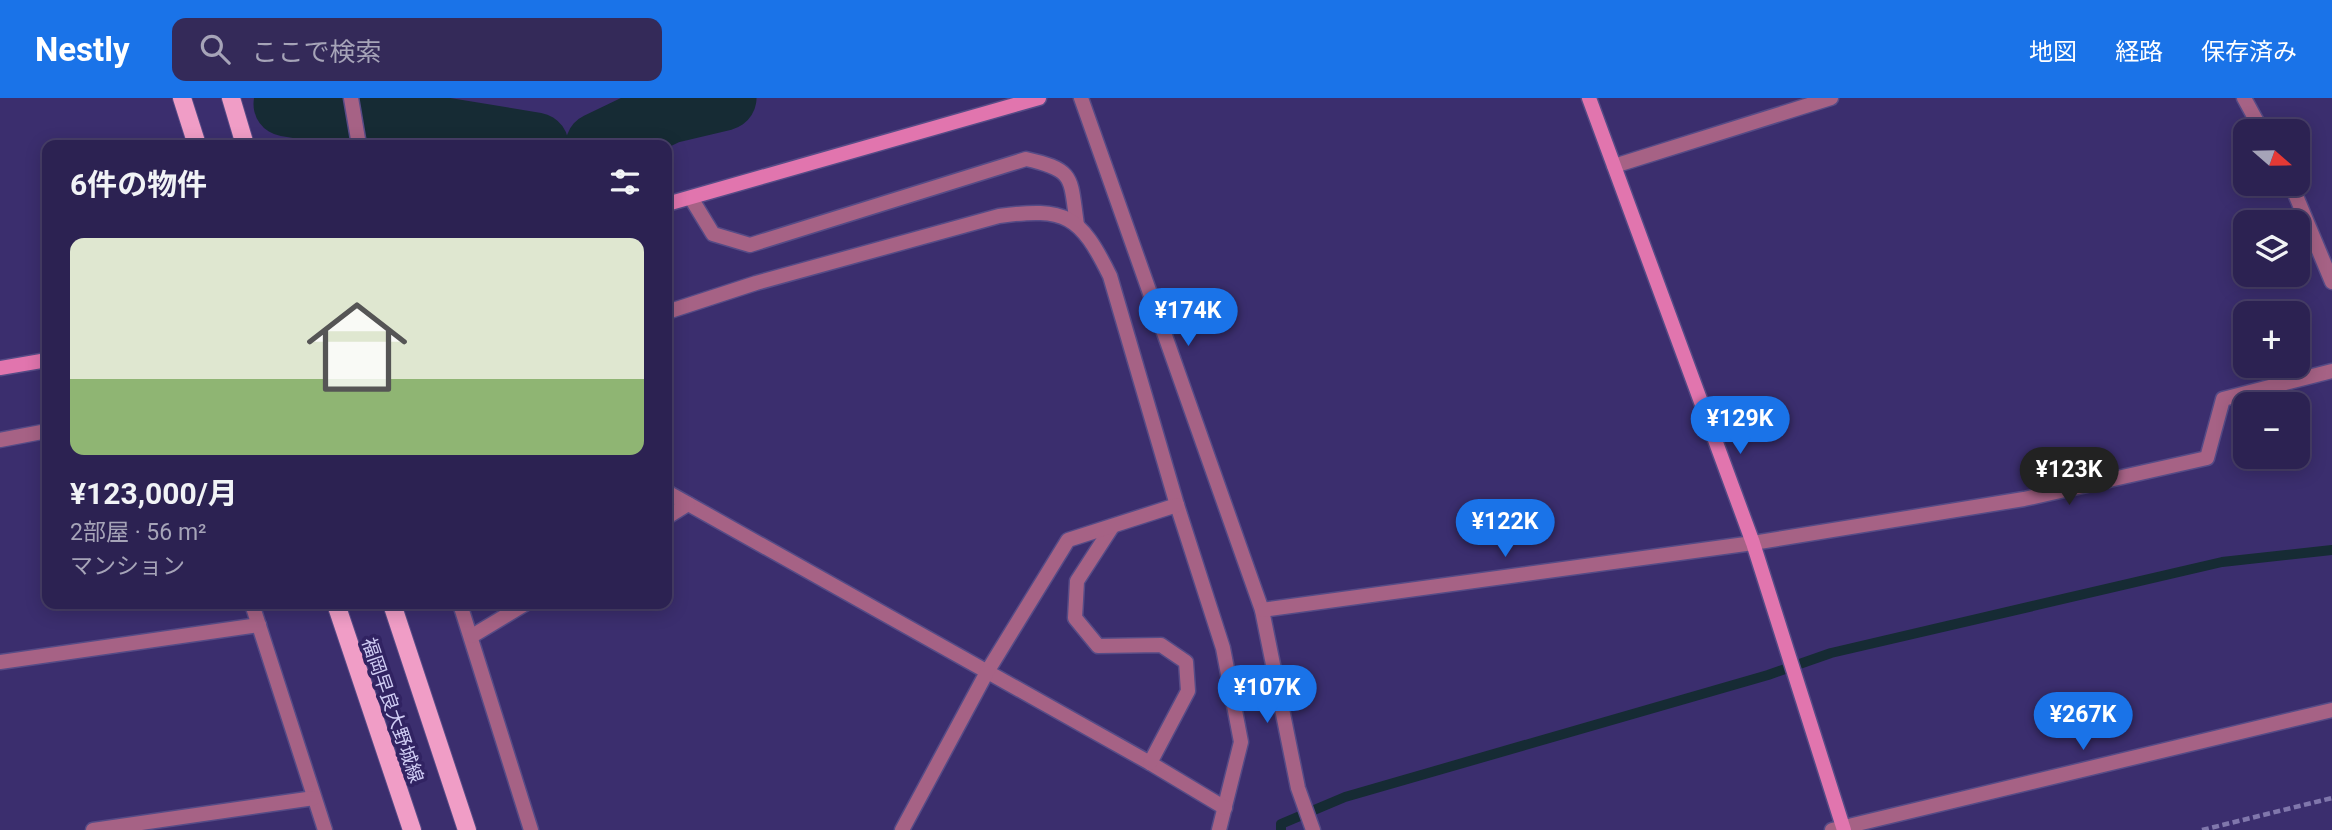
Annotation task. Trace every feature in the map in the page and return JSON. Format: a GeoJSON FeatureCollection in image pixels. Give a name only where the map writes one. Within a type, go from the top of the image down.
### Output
{"type":"FeatureCollection","features":[{"type":"Feature","properties":{"kind":"main road"},"geometry":{"type":"LineString","coordinates":[[183,98],[196,140]]}},
{"type":"Feature","properties":{"kind":"main road"},"geometry":{"type":"LineString","coordinates":[[231,98],[244,140]]}},
{"type":"Feature","properties":{"kind":"main road","name":"福岡早良大野城線"},"geometry":{"type":"LineString","coordinates":[[338,609],[412,830]]}},
{"type":"Feature","properties":{"kind":"main road","name":"福岡早良大野城線"},"geometry":{"type":"LineString","coordinates":[[394,609],[467,830]]}},
{"type":"Feature","properties":{"kind":"street"},"geometry":{"type":"LineString","coordinates":[[351,98],[358,140]]}},
{"type":"Feature","properties":{"kind":"street"},"geometry":{"type":"LineString","coordinates":[[672,204],[1003,103],[1039,98]]}},
{"type":"Feature","properties":{"kind":"street"},"geometry":{"type":"LineString","coordinates":[[1081,98],[1262,610],[1297,788],[1313,830]]}},
{"type":"Feature","properties":{"kind":"street"},"geometry":{"type":"LineString","coordinates":[[1589,98],[1753,543],[1840,829],[2332,710]]}},
{"type":"Feature","properties":{"kind":"street"},"geometry":{"type":"LineString","coordinates":[[1614,166],[1831,98]]}},
{"type":"Feature","properties":{"kind":"street"},"geometry":{"type":"LineString","coordinates":[[2244,98],[2255,119]]}},
{"type":"Feature","properties":{"kind":"street"},"geometry":{"type":"LineString","coordinates":[[691,198],[713,233],[750,245],[1026,159],[1050,164],[1064,172],[1071,185],[1077,225]]}},
{"type":"Feature","properties":{"kind":"street"},"geometry":{"type":"LineString","coordinates":[[2296,196],[2332,282]]}},
{"type":"Feature","properties":{"kind":"street"},"geometry":{"type":"LineString","coordinates":[[672,310],[756,283],[999,216],[1035,211],[1055,215],[1077,225],[1094,243],[1110,275],[1177,505],[1223,648],[1241,742],[1219,830]]}},
{"type":"Feature","properties":{"kind":"street"},"geometry":{"type":"LineString","coordinates":[[0,368],[42,361]]}},
{"type":"Feature","properties":{"kind":"street"},"geometry":{"type":"LineString","coordinates":[[1262,610],[1753,543],[2024,499],[2207,458],[2222,399],[2332,372]]}},
{"type":"Feature","properties":{"kind":"street"},"geometry":{"type":"LineString","coordinates":[[0,440],[42,432]]}},
{"type":"Feature","properties":{"kind":"street"},"geometry":{"type":"LineString","coordinates":[[672,495],[1150,763],[1225,808]]}},
{"type":"Feature","properties":{"kind":"street"},"geometry":{"type":"LineString","coordinates":[[672,514],[688,504]]}},
{"type":"Feature","properties":{"kind":"street"},"geometry":{"type":"LineString","coordinates":[[902,830],[987,672],[1068,540],[1177,505]]}},
{"type":"Feature","properties":{"kind":"street"},"geometry":{"type":"LineString","coordinates":[[1112,527],[1077,581],[1075,618],[1098,646],[1161,645],[1186,663],[1188,691],[1150,763]]}},
{"type":"Feature","properties":{"kind":"street"},"geometry":{"type":"LineString","coordinates":[[253,609],[325,830]]}},
{"type":"Feature","properties":{"kind":"street"},"geometry":{"type":"LineString","coordinates":[[462,609],[531,830]]}},
{"type":"Feature","properties":{"kind":"street"},"geometry":{"type":"LineString","coordinates":[[472,636],[517,609]]}},
{"type":"Feature","properties":{"kind":"street"},"geometry":{"type":"LineString","coordinates":[[0,662],[258,625]]}},
{"type":"Feature","properties":{"kind":"street"},"geometry":{"type":"LineString","coordinates":[[93,830],[314,798]]}},
{"type":"Feature","properties":{"kind":"path"},"geometry":{"type":"LineString","coordinates":[[2202,830],[2332,798]]}},
{"type":"Feature","properties":{"kind":"waterway"},"geometry":{"type":"LineString","coordinates":[[608,140],[669,111],[724,98]]}},
{"type":"Feature","properties":{"kind":"waterway"},"geometry":{"type":"LineString","coordinates":[[286,104],[506,140]]}},
{"type":"Feature","properties":{"kind":"waterway"},"geometry":{"type":"LineString","coordinates":[[1281,830],[1281,824],[1345,797],[1768,675],[1831,653],[2222,562],[2332,550]]}}]}
